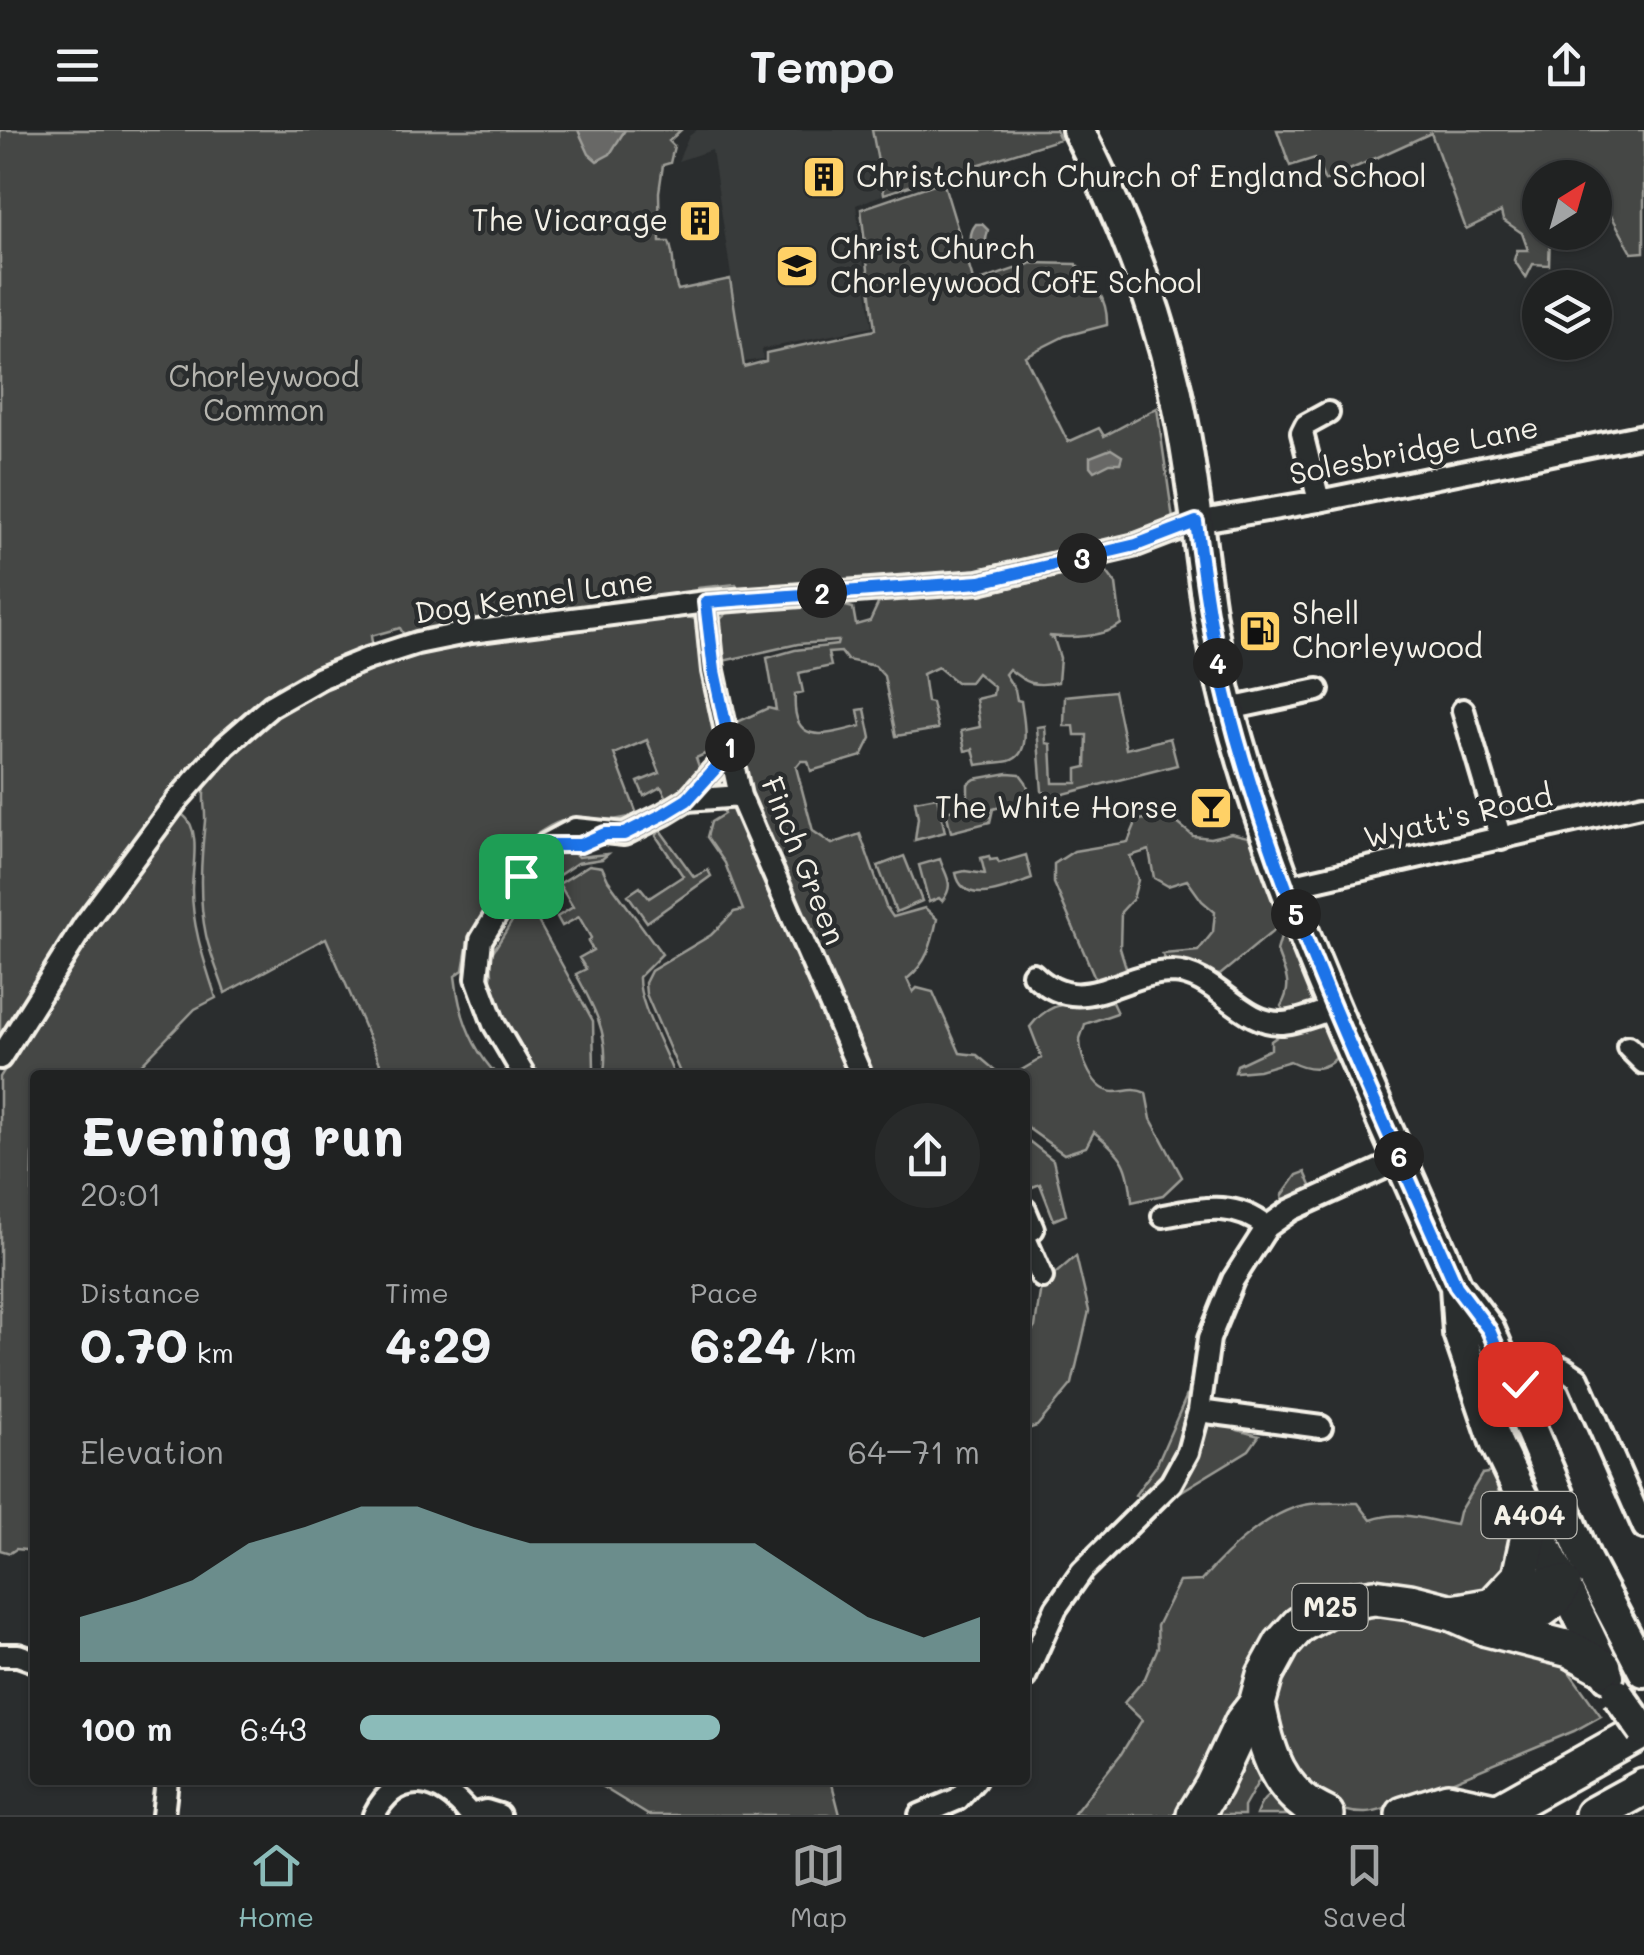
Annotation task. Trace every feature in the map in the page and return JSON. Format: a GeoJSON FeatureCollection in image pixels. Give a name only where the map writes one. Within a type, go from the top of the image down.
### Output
{"type":"FeatureCollection","features":[{"type":"Feature","properties":{"kind":"highway"},"geometry":{"type":"LineString","coordinates":[[1532,1522],[1520,1577],[1491,1616],[1515,1623],[1554,1602],[1564,1584]]}},
{"type":"Feature","properties":{"kind":"highway","name":"M25"},"geometry":{"type":"LineString","coordinates":[[1195,1815],[1243,1722],[1257,1704],[1265,1675],[1282,1644],[1299,1625],[1337,1603],[1374,1596],[1453,1613],[1491,1616],[1570,1650],[1610,1681]]}},
{"type":"Feature","properties":{"kind":"highway"},"geometry":{"type":"LineString","coordinates":[[1257,1704],[1262,1740],[1284,1782],[1302,1801],[1326,1815]]}},
{"type":"Feature","properties":{"kind":"highway"},"geometry":{"type":"LineString","coordinates":[[1404,1815],[1448,1801],[1496,1814],[1644,1730]]}},
{"type":"Feature","properties":{"kind":"highway"},"geometry":{"type":"LineString","coordinates":[[1592,1815],[1644,1787]]}},
{"type":"Feature","properties":{"kind":"main road","name":"A404"},"geometry":{"type":"LineString","coordinates":[[1078,130],[1142,272],[1160,326],[1184,429],[1210,629],[1229,709],[1285,887],[1456,1286],[1489,1330],[1602,1596],[1644,1671]]}},
{"type":"Feature","properties":{"kind":"main road","name":"A404"},"geometry":{"type":"LineString","coordinates":[[1456,1286],[1458,1333],[1496,1445],[1610,1681],[1644,1730]]}},
{"type":"Feature","properties":{"kind":"main road"},"geometry":{"type":"LineString","coordinates":[[1550,1481],[1556,1526],[1569,1568],[1564,1584],[1588,1588],[1602,1596]]}},
{"type":"Feature","properties":{"kind":"street"},"geometry":{"type":"LineString","coordinates":[[1319,501],[1302,433],[1306,425],[1328,413]]}},
{"type":"Feature","properties":{"kind":"street","name":"Solesbridge Lane"},"geometry":{"type":"LineString","coordinates":[[1196,522],[1319,501],[1644,434]]}},
{"type":"Feature","properties":{"kind":"street","name":"Dog Kennel Lane"},"geometry":{"type":"LineString","coordinates":[[0,1058],[84,925],[178,800],[226,746],[271,706],[320,678],[417,643],[471,632],[706,602],[980,582],[1136,545],[1196,522]]}},
{"type":"Feature","properties":{"kind":"street","name":"Finch Green"},"geometry":{"type":"LineString","coordinates":[[706,602],[714,671],[740,796],[859,1070]]}},
{"type":"Feature","properties":{"kind":"street"},"geometry":{"type":"LineString","coordinates":[[1229,709],[1318,690]]}},
{"type":"Feature","properties":{"kind":"street"},"geometry":{"type":"LineString","coordinates":[[1463,710],[1501,839]]}},
{"type":"Feature","properties":{"kind":"street"},"geometry":{"type":"LineString","coordinates":[[521,1070],[494,1024],[477,978],[481,940],[532,856],[544,845],[580,845],[605,834],[624,834],[687,800],[731,751]]}},
{"type":"Feature","properties":{"kind":"street"},"geometry":{"type":"LineString","coordinates":[[687,800],[740,796]]}},
{"type":"Feature","properties":{"kind":"street","name":"Wyatt's Road"},"geometry":{"type":"LineString","coordinates":[[1285,887],[1644,805]]}},
{"type":"Feature","properties":{"kind":"street"},"geometry":{"type":"LineString","coordinates":[[1033,974],[1049,989],[1074,994],[1099,993],[1171,972],[1196,976],[1270,1022],[1285,1024],[1335,1008]]}},
{"type":"Feature","properties":{"kind":"street"},"geometry":{"type":"LineString","coordinates":[[1628,1047],[1644,1062]]}},
{"type":"Feature","properties":{"kind":"street"},"geometry":{"type":"LineString","coordinates":[[1030,1666],[1056,1608],[1082,1570],[1171,1484],[1188,1452],[1199,1411],[1208,1339],[1234,1280],[1267,1227],[1303,1204],[1402,1160]]}},
{"type":"Feature","properties":{"kind":"street"},"geometry":{"type":"LineString","coordinates":[[1168,1211],[1228,1207],[1253,1215],[1267,1227]]}},
{"type":"Feature","properties":{"kind":"street"},"geometry":{"type":"LineString","coordinates":[[1030,1248],[1042,1277]]}},
{"type":"Feature","properties":{"kind":"street"},"geometry":{"type":"LineString","coordinates":[[1466,1361],[1489,1381],[1513,1386]]}},
{"type":"Feature","properties":{"kind":"street"},"geometry":{"type":"LineString","coordinates":[[1496,1445],[1496,1407],[1513,1386],[1563,1368],[1578,1378],[1644,1528]]}},
{"type":"Feature","properties":{"kind":"street"},"geometry":{"type":"LineString","coordinates":[[1199,1411],[1321,1427]]}},
{"type":"Feature","properties":{"kind":"street"},"geometry":{"type":"LineString","coordinates":[[0,1655],[30,1660]]}},
{"type":"Feature","properties":{"kind":"street"},"geometry":{"type":"LineString","coordinates":[[163,1815],[166,1785]]}},
{"type":"Feature","properties":{"kind":"street"},"geometry":{"type":"LineString","coordinates":[[374,1815],[389,1793],[404,1785]]}},
{"type":"Feature","properties":{"kind":"street"},"geometry":{"type":"LineString","coordinates":[[423,1785],[440,1786],[470,1815],[486,1811],[499,1815]]}},
{"type":"Feature","properties":{"kind":"street"},"geometry":{"type":"LineString","coordinates":[[920,1815],[958,1799],[971,1785]]}},
{"type":"Feature","properties":{"kind":"shaded area"},"geometry":{"type":"Polygon","coordinates":[[[578,130],[625,130],[610,154],[597,161],[589,154],[578,130]]]}},
{"type":"Feature","properties":{"kind":"shaded area","name":"Christ Church Chorleywood CofE School"},"geometry":{"type":"Polygon","coordinates":[[[697,130],[871,130],[882,195],[856,205],[872,327],[762,349],[763,359],[744,362],[712,150],[678,161],[689,136],[697,130]]]}},
{"type":"Feature","properties":{"kind":"shaded area"},"geometry":{"type":"Polygon","coordinates":[[[976,224],[988,230],[989,250],[983,256],[971,242],[976,224]]]}},
{"type":"Feature","properties":{"kind":"shaded area"},"geometry":{"type":"Polygon","coordinates":[[[1111,449],[1122,456],[1120,463],[1094,471],[1090,457],[1111,449]]]}},
{"type":"Feature","properties":{"kind":"green space","name":"Chorleywood Common"},"geometry":{"type":"Polygon","coordinates":[[[0,130],[681,130],[669,141],[674,146],[670,163],[663,165],[660,242],[669,242],[678,290],[730,279],[744,367],[766,361],[766,353],[875,330],[861,209],[943,181],[974,283],[1032,263],[1076,264],[1094,284],[1105,307],[1107,325],[1065,336],[1025,356],[1068,442],[1099,428],[1104,436],[1157,408],[1173,519],[1130,538],[970,576],[742,594],[736,584],[698,588],[695,600],[405,637],[400,628],[371,636],[373,649],[195,767],[138,834],[0,1048],[0,130]]]}},
{"type":"Feature","properties":{"kind":"green space"},"geometry":{"type":"Polygon","coordinates":[[[872,130],[1056,130],[1060,139],[884,194],[872,130]]]}},
{"type":"Feature","properties":{"kind":"green space"},"geometry":{"type":"Polygon","coordinates":[[[1277,130],[1644,130],[1644,252],[1632,253],[1612,217],[1612,160],[1522,160],[1522,233],[1503,220],[1501,212],[1466,229],[1431,133],[1325,181],[1315,158],[1290,166],[1277,130]]]}},
{"type":"Feature","properties":{"kind":"green space"},"geometry":{"type":"Polygon","coordinates":[[[1517,250],[1549,250],[1549,265],[1533,264],[1530,270],[1522,272],[1514,260],[1517,250]]]}},
{"type":"Feature","properties":{"kind":"green space"},"geometry":{"type":"Polygon","coordinates":[[[1104,568],[1116,584],[1121,624],[1096,634],[1049,636],[1054,639],[1060,658],[1058,682],[1032,683],[1009,669],[1005,674],[1021,701],[1025,735],[1021,751],[1009,761],[977,765],[973,749],[965,751],[961,731],[980,727],[976,699],[993,695],[994,687],[977,673],[970,682],[956,682],[938,667],[923,674],[927,702],[932,703],[938,729],[896,736],[884,676],[875,666],[847,660],[841,652],[828,653],[831,666],[799,673],[803,692],[795,694],[795,711],[805,730],[823,734],[861,726],[858,710],[865,709],[871,738],[862,756],[811,771],[808,761],[801,761],[796,767],[813,831],[832,844],[860,834],[893,917],[925,908],[937,919],[928,952],[907,979],[913,992],[917,988],[933,992],[960,1053],[977,1055],[995,1070],[872,1070],[835,988],[811,950],[746,793],[733,724],[768,708],[776,710],[767,658],[837,645],[838,641],[798,644],[723,661],[716,623],[727,613],[834,603],[853,608],[856,625],[870,621],[878,604],[885,600],[995,591],[1104,568]]]}},
{"type":"Feature","properties":{"kind":"green space"},"geometry":{"type":"Polygon","coordinates":[[[687,617],[700,620],[727,744],[696,758],[703,778],[670,803],[661,787],[644,796],[638,782],[660,773],[647,740],[614,754],[637,814],[619,819],[562,821],[512,852],[507,865],[509,883],[479,932],[469,936],[463,970],[455,976],[468,1029],[493,1070],[383,1070],[326,938],[225,993],[208,942],[202,907],[204,793],[216,766],[264,724],[312,695],[362,673],[414,656],[522,636],[687,617]]]}},
{"type":"Feature","properties":{"kind":"green space"},"geometry":{"type":"Polygon","coordinates":[[[1114,691],[1126,749],[1170,738],[1177,765],[1056,796],[1042,791],[1037,727],[1045,726],[1046,743],[1051,744],[1053,783],[1077,783],[1077,769],[1086,767],[1087,735],[1075,735],[1074,726],[1064,726],[1065,696],[1114,691]]]}},
{"type":"Feature","properties":{"kind":"green space"},"geometry":{"type":"Polygon","coordinates":[[[729,770],[854,1070],[679,1070],[646,994],[645,983],[651,971],[711,935],[734,912],[743,910],[725,863],[707,837],[711,822],[724,814],[710,785],[729,770]]]}},
{"type":"Feature","properties":{"kind":"green space"},"geometry":{"type":"Polygon","coordinates":[[[1008,773],[1020,774],[1026,782],[1036,814],[1022,813],[1011,804],[993,809],[990,822],[951,832],[946,811],[968,806],[968,784],[1008,773]]]}},
{"type":"Feature","properties":{"kind":"green space"},"geometry":{"type":"Polygon","coordinates":[[[937,797],[945,832],[915,840],[915,801],[937,797]]]}},
{"type":"Feature","properties":{"kind":"green space"},"geometry":{"type":"Polygon","coordinates":[[[183,815],[189,821],[194,839],[194,918],[216,998],[195,1009],[136,1070],[30,1070],[30,1550],[16,1549],[10,1553],[0,1550],[0,1077],[118,893],[177,816],[183,815]]]}},
{"type":"Feature","properties":{"kind":"green space"},"geometry":{"type":"Polygon","coordinates":[[[1137,820],[1175,821],[1193,836],[1210,838],[1231,833],[1252,838],[1283,923],[1220,975],[1170,966],[1162,954],[1198,951],[1213,932],[1215,912],[1187,880],[1168,886],[1154,878],[1149,850],[1130,856],[1138,880],[1133,899],[1121,912],[1120,948],[1128,974],[1099,987],[1054,883],[1054,864],[1074,851],[1128,842],[1137,820]]]}},
{"type":"Feature","properties":{"kind":"green space"},"geometry":{"type":"Polygon","coordinates":[[[660,830],[694,877],[708,870],[711,876],[647,922],[628,895],[640,887],[649,898],[683,876],[656,836],[660,830]]]}},
{"type":"Feature","properties":{"kind":"green space"},"geometry":{"type":"Polygon","coordinates":[[[573,852],[578,857],[608,854],[602,859],[577,863],[537,890],[529,879],[541,861],[573,852]]]}},
{"type":"Feature","properties":{"kind":"green space"},"geometry":{"type":"Polygon","coordinates":[[[1026,855],[1032,879],[1000,890],[968,890],[960,884],[956,873],[985,874],[981,858],[989,856],[999,863],[1026,855]]]}},
{"type":"Feature","properties":{"kind":"green space"},"geometry":{"type":"Polygon","coordinates":[[[904,856],[922,901],[896,912],[878,866],[904,856]]]}},
{"type":"Feature","properties":{"kind":"green space"},"geometry":{"type":"Polygon","coordinates":[[[940,859],[948,890],[942,901],[939,898],[929,902],[919,865],[940,859]]]}},
{"type":"Feature","properties":{"kind":"green space"},"geometry":{"type":"Polygon","coordinates":[[[589,865],[602,867],[662,954],[639,977],[647,1012],[672,1070],[604,1070],[602,1033],[576,974],[586,969],[579,958],[593,950],[588,942],[591,938],[579,917],[562,926],[557,917],[573,907],[559,884],[589,865]]]}},
{"type":"Feature","properties":{"kind":"green space"},"geometry":{"type":"Polygon","coordinates":[[[529,905],[593,1021],[594,1070],[531,1070],[496,1014],[489,987],[490,956],[520,909],[529,905]]]}},
{"type":"Feature","properties":{"kind":"green space"},"geometry":{"type":"Polygon","coordinates":[[[1283,930],[1293,942],[1317,1002],[1345,1046],[1334,1060],[1321,1067],[1290,1061],[1235,1072],[1237,1065],[1271,1049],[1271,1041],[1285,1031],[1287,1018],[1281,1006],[1287,984],[1277,951],[1283,930]]]}},
{"type":"Feature","properties":{"kind":"green space"},"geometry":{"type":"Polygon","coordinates":[[[1109,996],[1117,1013],[1085,1024],[1080,1039],[1085,1064],[1094,1080],[1107,1090],[1146,1093],[1151,1119],[1182,1177],[1163,1195],[1132,1202],[1123,1162],[1094,1132],[1086,1147],[1064,1154],[1030,1130],[1030,1070],[1021,1070],[1042,1058],[1030,1027],[1056,1006],[1109,996]]]}},
{"type":"Feature","properties":{"kind":"green space"},"geometry":{"type":"Polygon","coordinates":[[[1030,1142],[1053,1160],[1066,1215],[1054,1220],[1040,1184],[1030,1188],[1030,1142]]]}},
{"type":"Feature","properties":{"kind":"green space"},"geometry":{"type":"Polygon","coordinates":[[[1305,1172],[1312,1188],[1284,1201],[1282,1196],[1297,1175],[1305,1172]]]}},
{"type":"Feature","properties":{"kind":"green space"},"geometry":{"type":"Polygon","coordinates":[[[1076,1256],[1089,1311],[1072,1384],[1037,1426],[1030,1428],[1030,1334],[1035,1327],[1041,1286],[1076,1256]]]}},
{"type":"Feature","properties":{"kind":"green space"},"geometry":{"type":"Polygon","coordinates":[[[1187,1395],[1186,1425],[1177,1452],[1143,1501],[1135,1495],[1156,1466],[1187,1395]]]}},
{"type":"Feature","properties":{"kind":"green space"},"geometry":{"type":"Polygon","coordinates":[[[1213,1422],[1229,1422],[1237,1430],[1259,1436],[1249,1450],[1180,1492],[1203,1430],[1213,1422]]]}},
{"type":"Feature","properties":{"kind":"green space"},"geometry":{"type":"Polygon","coordinates":[[[1493,1472],[1513,1546],[1514,1568],[1494,1584],[1466,1597],[1379,1579],[1341,1585],[1295,1607],[1181,1815],[1073,1815],[1142,1720],[1124,1703],[1145,1678],[1158,1647],[1157,1626],[1179,1582],[1201,1581],[1236,1545],[1265,1523],[1310,1504],[1358,1503],[1371,1520],[1404,1515],[1456,1525],[1459,1512],[1482,1474],[1493,1472]]]}},
{"type":"Feature","properties":{"kind":"green space"},"geometry":{"type":"Polygon","coordinates":[[[1369,1613],[1411,1620],[1565,1666],[1601,1716],[1574,1731],[1385,1809],[1366,1813],[1338,1808],[1307,1785],[1292,1762],[1276,1724],[1276,1704],[1287,1670],[1303,1648],[1330,1630],[1369,1613]]]}},
{"type":"Feature","properties":{"kind":"green space"},"geometry":{"type":"Polygon","coordinates":[[[1253,1733],[1266,1768],[1244,1807],[1244,1815],[1208,1815],[1253,1733]]]}},
{"type":"Feature","properties":{"kind":"green space"},"geometry":{"type":"Polygon","coordinates":[[[599,1785],[832,1785],[840,1815],[648,1815],[599,1785]]]}},
{"type":"Feature","properties":{"kind":"green space"},"geometry":{"type":"Polygon","coordinates":[[[1280,1793],[1303,1815],[1256,1815],[1264,1800],[1280,1793]]]}},
{"type":"Feature","properties":{"kind":"place","name":"Christchurch Church of England School"},"geometry":{"type":"Point","coordinates":[824,177]}},
{"type":"Feature","properties":{"kind":"place","name":"The Vicarage"},"geometry":{"type":"Point","coordinates":[700,221]}},
{"type":"Feature","properties":{"kind":"place","name":"Christ Church Chorleywood CofE School"},"geometry":{"type":"Point","coordinates":[797,266]}},
{"type":"Feature","properties":{"kind":"place","name":"Shell Chorleywood"},"geometry":{"type":"Point","coordinates":[1260,631]}},
{"type":"Feature","properties":{"kind":"place","name":"The White Horse"},"geometry":{"type":"Point","coordinates":[1211,808]}},
{"type":"Feature","properties":{"kind":"route"},"geometry":{"type":"LineString","coordinates":[[521,876],[532,856],[544,845],[580,845],[605,834],[624,834],[664,814],[687,800],[731,751],[714,671],[706,602],[980,582],[1136,545],[1196,522],[1210,629],[1227,703],[1285,887],[1456,1286],[1489,1330],[1513,1386],[1520,1384]]}}]}
